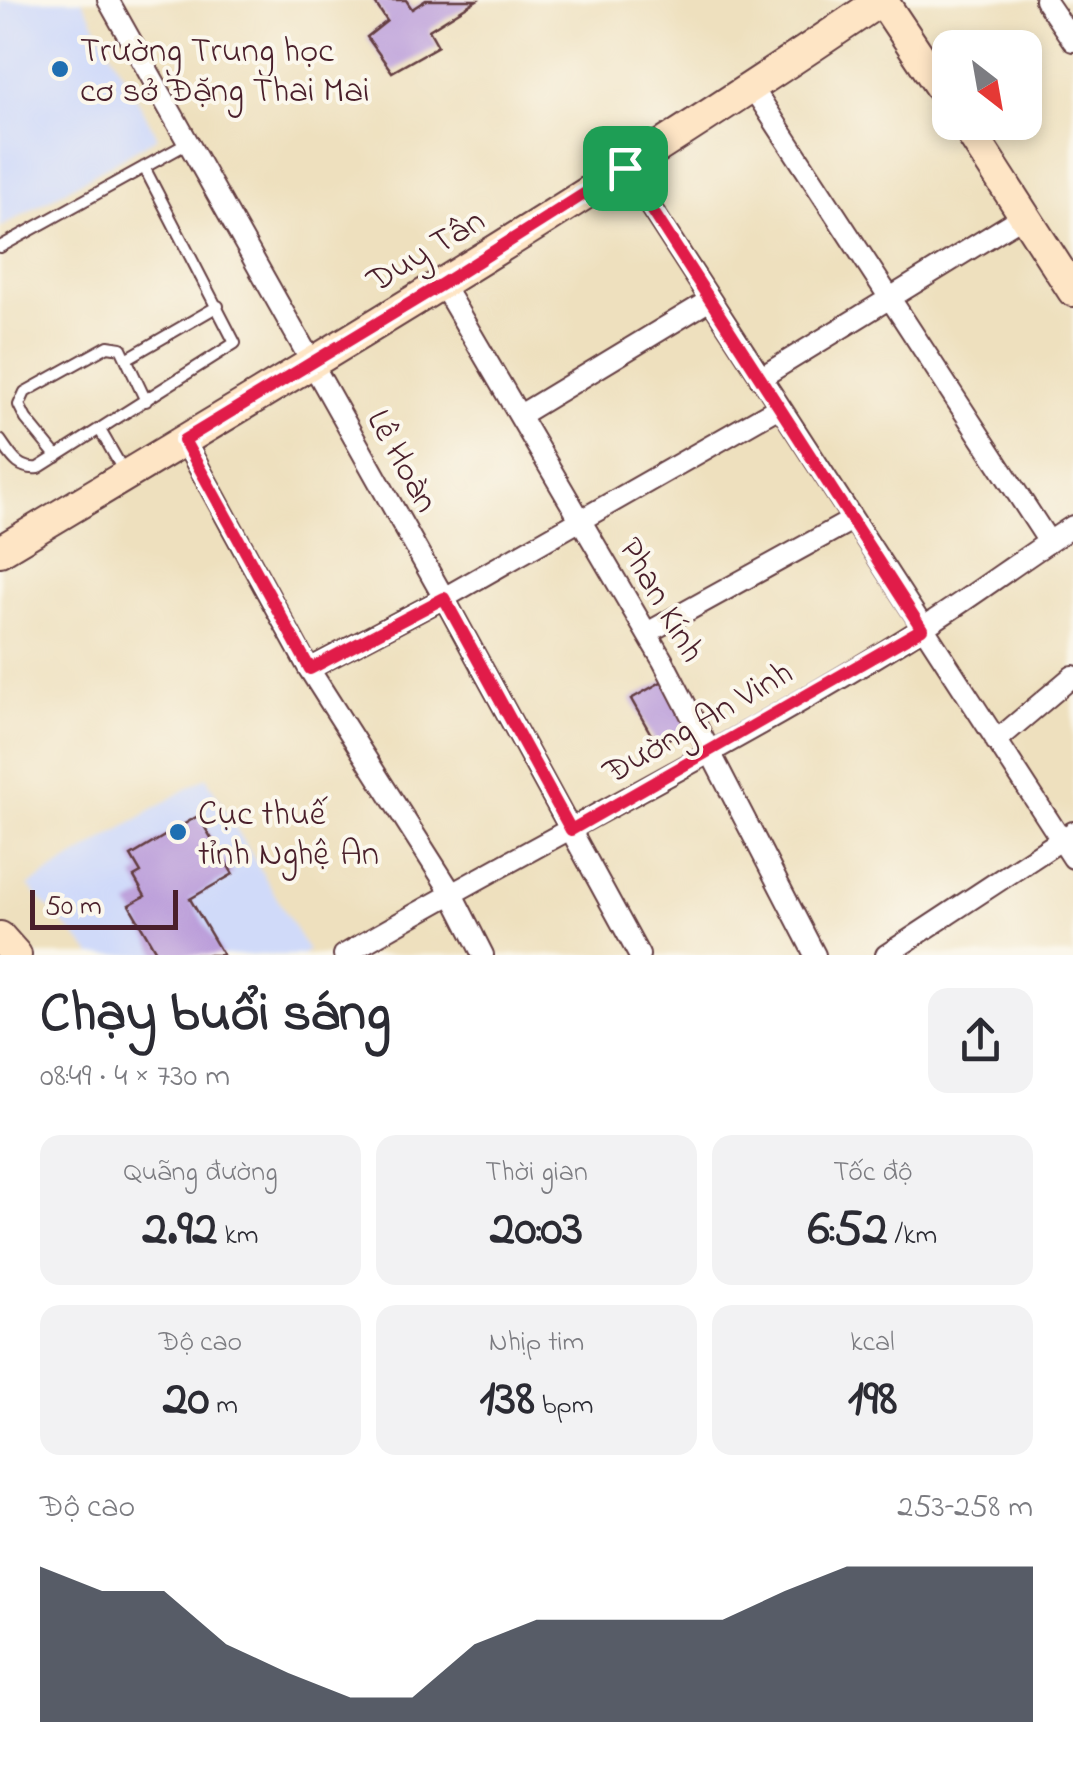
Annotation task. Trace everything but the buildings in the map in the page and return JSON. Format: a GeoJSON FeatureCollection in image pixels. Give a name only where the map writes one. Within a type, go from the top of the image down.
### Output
{"type":"FeatureCollection","features":[{"type":"Feature","properties":{"kind":"street","name":"Lê Hoàn"},"geometry":{"type":"LineString","coordinates":[[108,0],[444,598],[639,955]]}},
{"type":"Feature","properties":{"kind":"street","name":"Duy Tân"},"geometry":{"type":"LineString","coordinates":[[0,551],[442,284],[752,88],[882,0]]}},
{"type":"Feature","properties":{"kind":"street"},"geometry":{"type":"LineString","coordinates":[[882,0],[932,75]]}},
{"type":"Feature","properties":{"kind":"street"},"geometry":{"type":"LineString","coordinates":[[1045,0],[1073,40]]}},
{"type":"Feature","properties":{"kind":"street"},"geometry":{"type":"LineString","coordinates":[[752,88],[1049,542]]}},
{"type":"Feature","properties":{"kind":"street"},"geometry":{"type":"LineString","coordinates":[[976,140],[1073,291]]}},
{"type":"Feature","properties":{"kind":"street"},"geometry":{"type":"LineString","coordinates":[[625,168],[922,629],[1069,843],[886,955]]}},
{"type":"Feature","properties":{"kind":"street"},"geometry":{"type":"LineString","coordinates":[[760,378],[1025,215]]}},
{"type":"Feature","properties":{"kind":"street","name":"Phan Kính"},"geometry":{"type":"LineString","coordinates":[[442,284],[646,633],[711,751],[814,955]]}},
{"type":"Feature","properties":{"kind":"street"},"geometry":{"type":"LineString","coordinates":[[520,415],[710,300]]}},
{"type":"Feature","properties":{"kind":"street"},"geometry":{"type":"LineString","coordinates":[[310,669],[444,598],[779,407]]}},
{"type":"Feature","properties":{"kind":"street"},"geometry":{"type":"LineString","coordinates":[[184,440],[310,669],[452,892],[483,955]]}},
{"type":"Feature","properties":{"kind":"street"},"geometry":{"type":"LineString","coordinates":[[646,633],[852,520]]}},
{"type":"Feature","properties":{"kind":"street","name":"Đường An Vinh"},"geometry":{"type":"LineString","coordinates":[[344,955],[922,629],[1073,526]]}},
{"type":"Feature","properties":{"kind":"street"},"geometry":{"type":"LineString","coordinates":[[996,741],[1073,676]]}},
{"type":"Feature","properties":{"kind":"street"},"geometry":{"type":"LineString","coordinates":[[0,937],[16,955]]}},
{"type":"Feature","properties":{"kind":"lane"},"geometry":{"type":"LineString","coordinates":[[0,247],[189,143]]}},
{"type":"Feature","properties":{"kind":"lane"},"geometry":{"type":"LineString","coordinates":[[0,440],[16,463],[27,469],[38,468],[232,348],[233,335],[144,167]]}},
{"type":"Feature","properties":{"kind":"lane"},"geometry":{"type":"LineString","coordinates":[[128,358],[218,306]]}},
{"type":"Feature","properties":{"kind":"lane"},"geometry":{"type":"LineString","coordinates":[[57,457],[26,419],[19,404],[24,392],[108,346],[121,348],[128,358],[146,401]]}},
{"type":"Feature","properties":{"kind":"lane"},"geometry":{"type":"LineString","coordinates":[[100,430],[126,476]]}},
{"type":"Feature","properties":{"kind":"shaded area","name":"Trường Trung học cơ sở Đặng Thai Mai"},"geometry":{"type":"Polygon","coordinates":[[[0,0],[82,0],[158,137],[0,228],[0,0]]]}},
{"type":"Feature","properties":{"kind":"shaded area","name":"Cục thuế tỉnh Nghệ An"},"geometry":{"type":"Polygon","coordinates":[[[206,777],[308,951],[301,955],[93,955],[28,886],[206,777]]]}},
{"type":"Feature","properties":{"kind":"place","name":"Trường Trung học cơ sở Đặng Thai Mai"},"geometry":{"type":"Point","coordinates":[60,69]}},
{"type":"Feature","properties":{"kind":"place","name":"Cục thuế tỉnh Nghệ An"},"geometry":{"type":"Point","coordinates":[178,832]}},
{"type":"Feature","properties":{"kind":"route"},"geometry":{"type":"LineString","coordinates":[[625,168],[922,629],[571,830],[444,598],[310,669],[184,440],[625,168]]}}]}
